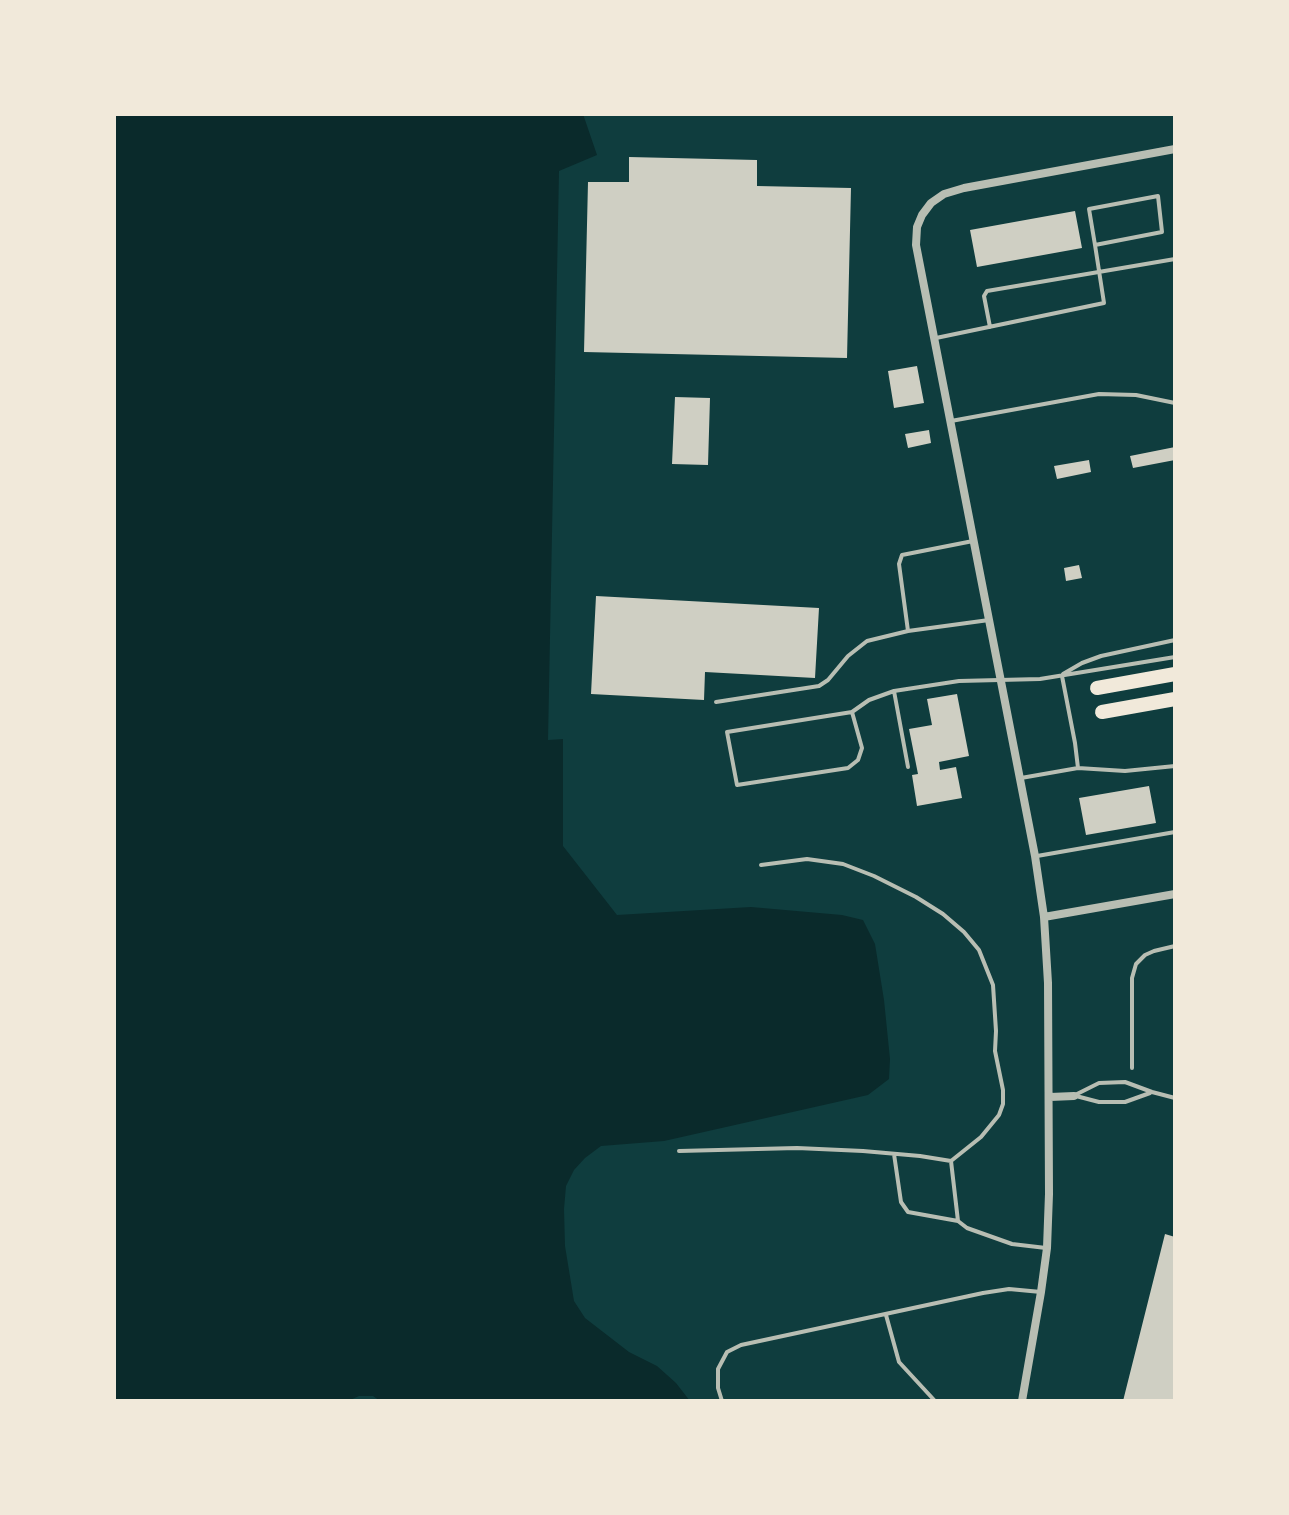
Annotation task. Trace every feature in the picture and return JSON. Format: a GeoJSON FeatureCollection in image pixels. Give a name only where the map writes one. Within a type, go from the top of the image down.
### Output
{"type":"FeatureCollection","features":[{"type":"Feature","properties":{"kind":"highway"},"geometry":{"type":"LineString","coordinates":[[1097,688],[1175,674]]}},
{"type":"Feature","properties":{"kind":"highway"},"geometry":{"type":"LineString","coordinates":[[1102,712],[1175,699]]}},
{"type":"Feature","properties":{"kind":"street"},"geometry":{"type":"LineString","coordinates":[[1022,1401],[1047,1248],[1050,1097],[1044,917],[1035,856],[916,245],[917,227],[931,203],[944,194],[1175,149]]}},
{"type":"Feature","properties":{"kind":"street"},"geometry":{"type":"LineString","coordinates":[[1044,917],[1175,894]]}},
{"type":"Feature","properties":{"kind":"street"},"geometry":{"type":"LineString","coordinates":[[1050,1097],[1074,1096]]}},
{"type":"Feature","properties":{"kind":"lane"},"geometry":{"type":"LineString","coordinates":[[934,338],[1104,303],[1089,209],[1158,196],[1162,232],[1095,245]]}},
{"type":"Feature","properties":{"kind":"lane"},"geometry":{"type":"LineString","coordinates":[[990,327],[984,296],[987,291],[1175,259]]}},
{"type":"Feature","properties":{"kind":"lane"},"geometry":{"type":"LineString","coordinates":[[951,421],[1099,394],[1136,395],[1175,403]]}},
{"type":"Feature","properties":{"kind":"lane"},"geometry":{"type":"LineString","coordinates":[[908,631],[899,564],[902,555],[974,541]]}},
{"type":"Feature","properties":{"kind":"lane"},"geometry":{"type":"LineString","coordinates":[[716,702],[819,686],[867,641],[908,631],[989,620]]}},
{"type":"Feature","properties":{"kind":"lane"},"geometry":{"type":"LineString","coordinates":[[1061,676],[1101,656],[1175,640]]}},
{"type":"Feature","properties":{"kind":"lane"},"geometry":{"type":"LineString","coordinates":[[852,712],[862,748],[858,760],[848,768],[737,785],[727,732],[852,712],[869,700],[894,691],[959,681],[1061,676],[1175,657]]}},
{"type":"Feature","properties":{"kind":"lane"},"geometry":{"type":"LineString","coordinates":[[1061,676],[1078,768]]}},
{"type":"Feature","properties":{"kind":"lane"},"geometry":{"type":"LineString","coordinates":[[894,691],[908,767]]}},
{"type":"Feature","properties":{"kind":"lane"},"geometry":{"type":"LineString","coordinates":[[1019,779],[1078,768],[1125,771],[1175,766]]}},
{"type":"Feature","properties":{"kind":"lane"},"geometry":{"type":"LineString","coordinates":[[1035,856],[1175,832]]}},
{"type":"Feature","properties":{"kind":"lane"},"geometry":{"type":"LineString","coordinates":[[679,1151],[797,1148],[951,1161],[981,1137],[999,1115],[1003,1104],[995,1051],[993,985],[979,950],[964,932],[916,897],[843,864],[807,859],[761,865]]}},
{"type":"Feature","properties":{"kind":"lane"},"geometry":{"type":"LineString","coordinates":[[1132,1068],[1132,978],[1136,964],[1145,955],[1175,946]]}},
{"type":"Feature","properties":{"kind":"lane"},"geometry":{"type":"LineString","coordinates":[[1074,1096],[1099,1083],[1125,1082],[1175,1098]]}},
{"type":"Feature","properties":{"kind":"lane"},"geometry":{"type":"LineString","coordinates":[[1074,1096],[1099,1102],[1125,1102],[1152,1092]]}},
{"type":"Feature","properties":{"kind":"lane"},"geometry":{"type":"LineString","coordinates":[[894,1154],[901,1202],[908,1212],[958,1221],[967,1228],[1012,1244],[1047,1248]]}},
{"type":"Feature","properties":{"kind":"lane"},"geometry":{"type":"LineString","coordinates":[[951,1161],[958,1221]]}},
{"type":"Feature","properties":{"kind":"lane"},"geometry":{"type":"LineString","coordinates":[[722,1401],[718,1369],[727,1352],[741,1345],[983,1293],[1009,1289],[1041,1292]]}},
{"type":"Feature","properties":{"kind":"lane"},"geometry":{"type":"LineString","coordinates":[[885,1315],[899,1362],[935,1401]]}},
{"type":"Feature","properties":{"kind":"water"},"geometry":{"type":"Polygon","coordinates":[[[114,114],[583,114],[597,155],[559,171],[548,740],[563,739],[563,846],[617,915],[751,907],[842,915],[863,920],[875,944],[890,1059],[889,1079],[868,1095],[664,1141],[601,1146],[574,1170],[566,1186],[564,1209],[565,1246],[574,1301],[585,1318],[629,1352],[657,1366],[690,1401],[380,1401],[373,1396],[359,1396],[348,1401],[114,1401],[114,114]]]}},
{"type":"Feature","properties":{"kind":"building"},"geometry":{"type":"Polygon","coordinates":[[[629,157],[757,160],[757,186],[851,188],[847,358],[584,352],[588,182],[629,182],[629,157]]]}},
{"type":"Feature","properties":{"kind":"building"},"geometry":{"type":"Polygon","coordinates":[[[1075,211],[1082,248],[977,267],[970,230],[1075,211]]]}},
{"type":"Feature","properties":{"kind":"building"},"geometry":{"type":"Polygon","coordinates":[[[917,366],[924,403],[894,408],[888,371],[917,366]]]}},
{"type":"Feature","properties":{"kind":"building"},"geometry":{"type":"Polygon","coordinates":[[[675,397],[710,398],[708,465],[672,464],[675,397]]]}},
{"type":"Feature","properties":{"kind":"building"},"geometry":{"type":"Polygon","coordinates":[[[929,430],[931,443],[908,448],[905,434],[929,430]]]}},
{"type":"Feature","properties":{"kind":"building"},"geometry":{"type":"Polygon","coordinates":[[[1175,447],[1175,460],[1133,468],[1130,456],[1175,447]]]}},
{"type":"Feature","properties":{"kind":"building"},"geometry":{"type":"Polygon","coordinates":[[[1089,460],[1091,472],[1057,479],[1054,466],[1089,460]]]}},
{"type":"Feature","properties":{"kind":"building"},"geometry":{"type":"Polygon","coordinates":[[[1079,565],[1082,578],[1066,581],[1064,568],[1079,565]]]}},
{"type":"Feature","properties":{"kind":"building"},"geometry":{"type":"Polygon","coordinates":[[[596,596],[819,608],[815,678],[705,672],[704,700],[591,694],[596,596]]]}},
{"type":"Feature","properties":{"kind":"building"},"geometry":{"type":"Polygon","coordinates":[[[957,694],[969,756],[939,762],[940,770],[956,767],[962,798],[917,806],[912,775],[918,774],[909,729],[932,725],[927,699],[957,694]]]}},
{"type":"Feature","properties":{"kind":"building"},"geometry":{"type":"Polygon","coordinates":[[[1149,786],[1156,823],[1086,835],[1079,798],[1149,786]]]}},
{"type":"Feature","properties":{"kind":"building"},"geometry":{"type":"Polygon","coordinates":[[[1165,1234],[1175,1237],[1175,1401],[1123,1401],[1165,1234]]]}}]}
